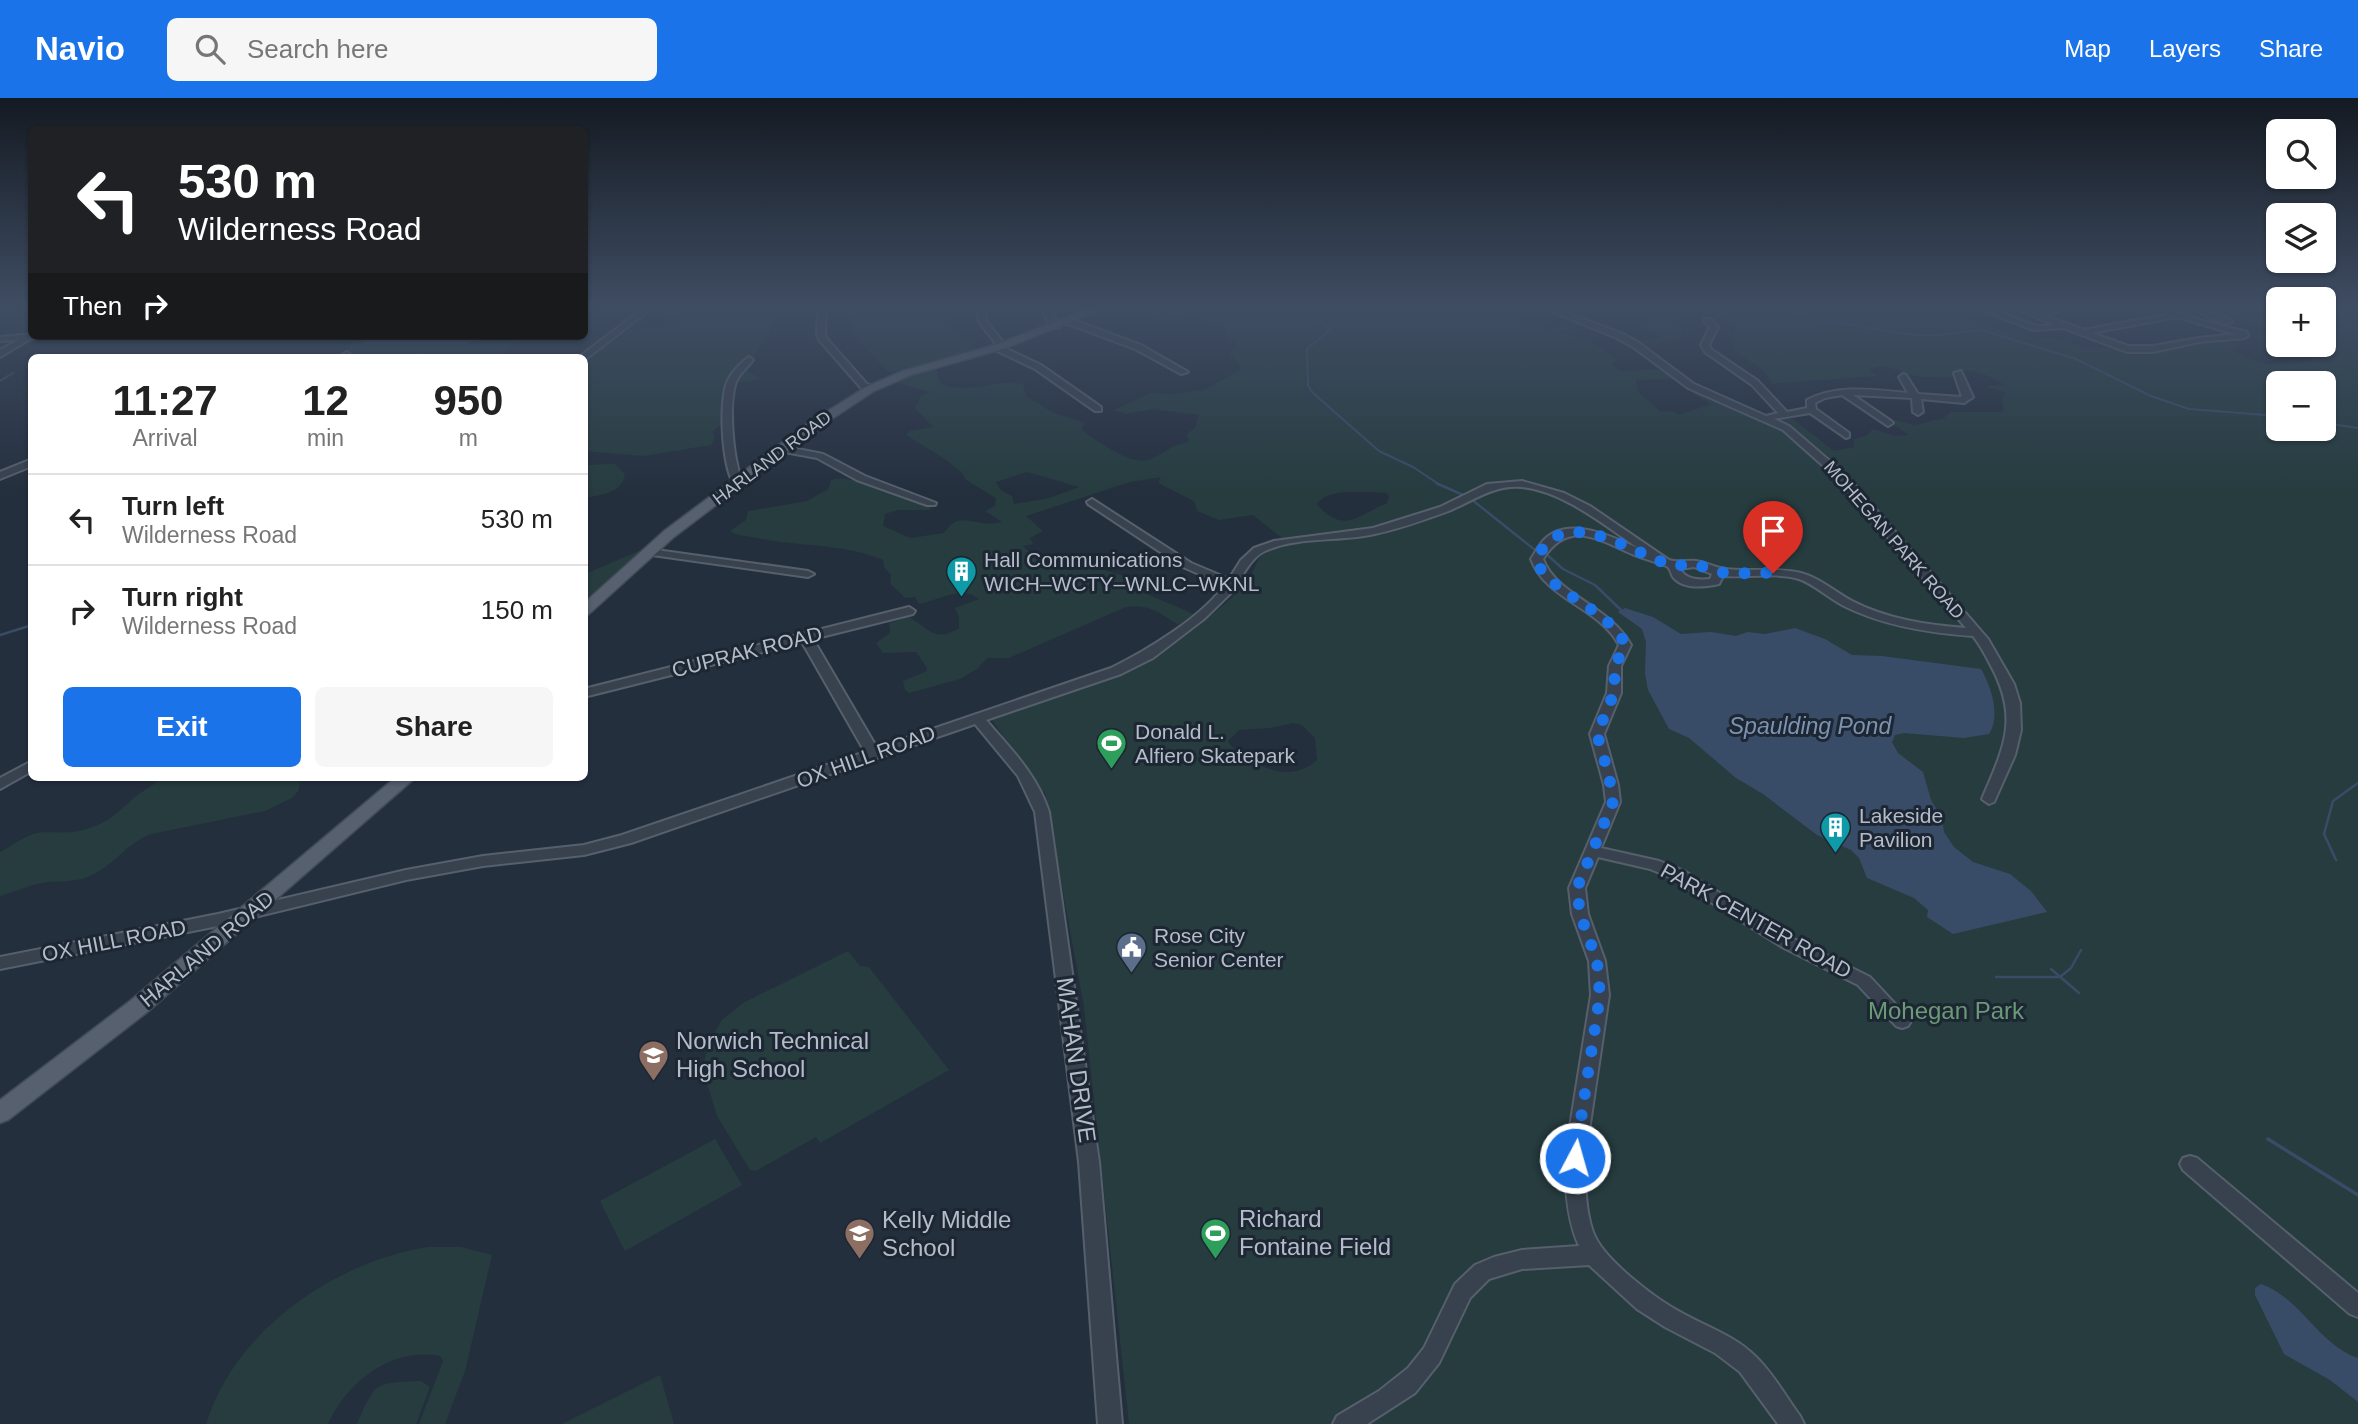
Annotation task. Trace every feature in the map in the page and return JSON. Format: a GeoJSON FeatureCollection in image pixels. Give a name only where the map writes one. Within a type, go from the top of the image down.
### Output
{"type":"FeatureCollection","features":[{"type":"Feature","properties":{"kind":"main road","name":"HARLAND ROAD"},"geometry":{"type":"LineString","coordinates":[[588,607],[649,552],[782,449],[870,389],[925,368]]}},
{"type":"Feature","properties":{"kind":"main road","name":"HARLAND ROAD"},"geometry":{"type":"LineString","coordinates":[[0,1113],[118,1023],[402,781]]}},
{"type":"Feature","properties":{"kind":"street"},"geometry":{"type":"LineString","coordinates":[[738,483],[733,473],[727,420],[732,382],[743,368]]}},
{"type":"Feature","properties":{"kind":"street"},"geometry":{"type":"LineString","coordinates":[[848,368],[870,389]]}},
{"type":"Feature","properties":{"kind":"street"},"geometry":{"type":"LineString","coordinates":[[1039,368],[1098,409]]}},
{"type":"Feature","properties":{"kind":"street"},"geometry":{"type":"LineString","coordinates":[[1176,368],[1184,372]]}},
{"type":"Feature","properties":{"kind":"street","name":"MOHEGAN PARK ROAD"},"geometry":{"type":"LineString","coordinates":[[1667,368],[1691,386],[1791,431],[1833,468],[1976,633],[2002,671],[2011,692],[2015,718],[2012,744],[1989,799]]}},
{"type":"Feature","properties":{"kind":"street"},"geometry":{"type":"LineString","coordinates":[[1733,368],[1755,383],[1784,414]]}},
{"type":"Feature","properties":{"kind":"street"},"geometry":{"type":"LineString","coordinates":[[1846,435],[1812,410],[1810,402],[1815,397],[1843,392],[1964,400],[1968,397],[1967,392],[1958,373]]}},
{"type":"Feature","properties":{"kind":"street"},"geometry":{"type":"LineString","coordinates":[[1903,377],[1916,398],[1919,412]]}},
{"type":"Feature","properties":{"kind":"street"},"geometry":{"type":"LineString","coordinates":[[1843,392],[1888,423]]}},
{"type":"Feature","properties":{"kind":"street"},"geometry":{"type":"LineString","coordinates":[[1767,418],[1812,410]]}},
{"type":"Feature","properties":{"kind":"street"},"geometry":{"type":"LineString","coordinates":[[782,449],[820,456],[861,478],[931,503]]}},
{"type":"Feature","properties":{"kind":"street"},"geometry":{"type":"LineString","coordinates":[[0,476],[28,464]]}},
{"type":"Feature","properties":{"kind":"street","name":"OX HILL ROAD"},"geometry":{"type":"LineString","coordinates":[[0,963],[250,913],[395,877],[462,864],[600,847],[1105,676],[1135,663],[1192,622],[1233,585],[1251,555],[1267,546],[1374,531],[1444,509],[1486,487],[1507,484],[1539,488],[1574,501],[1669,564]]}},
{"type":"Feature","properties":{"kind":"street"},"geometry":{"type":"LineString","coordinates":[[1092,502],[1187,565],[1233,585]]}},
{"type":"Feature","properties":{"kind":"street"},"geometry":{"type":"LineString","coordinates":[[1792,1424],[1762,1381],[1739,1357],[1645,1302],[1593,1255],[1582,1231],[1575,1178],[1577,1134],[1600,995],[1595,950],[1581,920],[1577,898],[1580,878],[1608,817],[1613,798],[1598,730],[1614,693],[1614,669],[1625,643],[1607,622],[1543,573],[1537,559],[1552,538],[1574,532],[1605,538],[1669,564],[1696,565],[1718,572],[1794,575],[1816,583],[1849,604],[1867,611],[1916,624],[1976,633]]}},
{"type":"Feature","properties":{"kind":"street"},"geometry":{"type":"LineString","coordinates":[[649,552],[808,574]]}},
{"type":"Feature","properties":{"kind":"street"},"geometry":{"type":"LineString","coordinates":[[1669,564],[1681,579],[1697,584],[1713,583],[1719,578],[1718,572]]}},
{"type":"Feature","properties":{"kind":"street","name":"CUPRAK ROAD"},"geometry":{"type":"LineString","coordinates":[[588,692],[909,611]]}},
{"type":"Feature","properties":{"kind":"street"},"geometry":{"type":"LineString","coordinates":[[805,636],[874,755]]}},
{"type":"Feature","properties":{"kind":"street","name":"MAHAN DRIVE"},"geometry":{"type":"LineString","coordinates":[[977,718],[1030,784],[1042,812],[1089,1162],[1110,1424]]}},
{"type":"Feature","properties":{"kind":"street"},"geometry":{"type":"LineString","coordinates":[[0,784],[28,767]]}},
{"type":"Feature","properties":{"kind":"street","name":"PARK CENTER ROAD"},"geometry":{"type":"LineString","coordinates":[[1593,851],[1654,864],[1679,875],[1788,943],[1864,981],[1902,1021]]}},
{"type":"Feature","properties":{"kind":"street"},"geometry":{"type":"LineString","coordinates":[[2190,1164],[2358,1307]]}},
{"type":"Feature","properties":{"kind":"street"},"geometry":{"type":"LineString","coordinates":[[1345,1424],[1394,1394],[1419,1374],[1436,1349],[1462,1291],[1479,1274],[1497,1266],[1524,1261],[1593,1255]]}},
{"type":"Feature","properties":{"kind":"green space"},"geometry":{"type":"Polygon","coordinates":[[[588,368],[744,368],[762,379],[734,384],[720,425],[712,432],[715,438],[711,445],[644,456],[588,451],[588,368]]]}},
{"type":"Feature","properties":{"kind":"green space"},"geometry":{"type":"Polygon","coordinates":[[[885,368],[909,368],[890,373],[885,368]]]}},
{"type":"Feature","properties":{"kind":"green space","name":"Mohegan Park"},"geometry":{"type":"Polygon","coordinates":[[[1240,368],[1616,368],[1620,371],[1660,369],[1676,379],[1636,380],[1638,392],[1661,412],[1674,411],[1679,415],[1711,404],[1692,394],[1696,393],[1755,419],[1793,419],[1834,451],[1854,447],[1854,439],[1866,436],[1873,429],[1895,436],[1909,435],[1893,424],[1894,420],[1915,425],[1944,418],[1951,412],[2001,412],[2004,409],[2002,400],[2006,393],[1984,386],[2004,385],[1987,375],[1955,370],[1954,376],[1950,377],[1924,377],[1891,368],[2358,368],[2358,1424],[1129,1424],[1084,1007],[1045,794],[991,719],[1109,677],[1162,652],[1202,623],[1240,590],[1247,583],[1258,560],[1281,545],[1283,539],[1253,515],[1219,520],[1197,511],[1194,501],[1158,482],[1161,477],[1130,482],[1026,516],[1043,531],[1030,538],[1033,544],[1023,546],[1034,556],[1064,566],[1069,559],[1133,579],[1145,587],[1149,595],[1194,614],[1178,625],[1148,608],[1126,607],[1009,658],[987,658],[977,669],[960,679],[909,693],[905,690],[903,681],[927,671],[927,668],[916,652],[883,653],[876,643],[890,633],[889,623],[909,617],[937,634],[950,633],[959,628],[959,617],[955,608],[979,599],[958,593],[919,604],[915,597],[905,598],[890,583],[891,575],[884,567],[883,560],[853,551],[773,541],[730,531],[746,520],[748,511],[807,501],[828,489],[831,480],[841,479],[867,483],[932,507],[929,510],[898,510],[885,514],[883,526],[910,538],[944,533],[950,526],[962,520],[1002,522],[985,511],[995,506],[996,498],[966,480],[948,461],[906,435],[910,431],[933,427],[915,408],[920,397],[929,392],[894,382],[929,369],[937,371],[940,383],[949,387],[1023,384],[1026,396],[1052,412],[1084,423],[1082,430],[1088,435],[1114,451],[1141,461],[1189,441],[1187,434],[1195,428],[1199,415],[1152,409],[1126,414],[1114,410],[1150,393],[1173,394],[1204,390],[1240,368]],[[1027,472],[996,482],[1001,490],[1012,496],[1014,504],[1049,498],[1079,487],[1027,472]],[[1347,492],[1326,496],[1317,504],[1327,514],[1344,521],[1360,517],[1387,503],[1389,497],[1386,493],[1347,492]],[[1293,723],[1271,728],[1239,730],[1228,741],[1258,764],[1278,771],[1298,771],[1317,760],[1315,738],[1302,725],[1293,723]]]}},
{"type":"Feature","properties":{"kind":"green space","name":"Mohegan Park"},"geometry":{"type":"Polygon","coordinates":[[[1761,368],[1875,368],[1869,370],[1877,376],[1772,384],[1761,368]]]}},
{"type":"Feature","properties":{"kind":"green space"},"geometry":{"type":"Polygon","coordinates":[[[615,464],[625,474],[623,481],[610,492],[588,497],[588,465],[615,464]]]}},
{"type":"Feature","properties":{"kind":"green space"},"geometry":{"type":"Polygon","coordinates":[[[648,547],[588,600],[588,573],[648,547]]]}},
{"type":"Feature","properties":{"kind":"green space"},"geometry":{"type":"Polygon","coordinates":[[[156,781],[300,781],[299,790],[292,798],[265,811],[151,834],[87,877],[42,883],[0,896],[0,852],[38,833],[76,832],[101,823],[156,781]]]}},
{"type":"Feature","properties":{"kind":"green space"},"geometry":{"type":"Polygon","coordinates":[[[848,951],[860,966],[869,967],[949,1070],[820,1143],[816,1137],[756,1171],[750,1170],[717,1116],[702,1067],[712,1037],[722,1020],[743,1003],[848,951]]]}},
{"type":"Feature","properties":{"kind":"green space"},"geometry":{"type":"Polygon","coordinates":[[[715,1139],[742,1185],[625,1251],[600,1201],[715,1139]]]}},
{"type":"Feature","properties":{"kind":"green space"},"geometry":{"type":"Polygon","coordinates":[[[428,1247],[461,1247],[492,1255],[465,1371],[445,1424],[419,1424],[443,1361],[440,1356],[422,1355],[388,1362],[373,1371],[347,1394],[328,1424],[206,1424],[220,1390],[240,1359],[264,1331],[293,1306],[324,1285],[358,1268],[393,1255],[428,1247]]]}},
{"type":"Feature","properties":{"kind":"green space"},"geometry":{"type":"Polygon","coordinates":[[[660,1375],[674,1424],[562,1424],[660,1375]]]}},
{"type":"Feature","properties":{"kind":"green space"},"geometry":{"type":"Polygon","coordinates":[[[421,1381],[430,1387],[416,1424],[357,1424],[368,1399],[379,1387],[385,1384],[421,1381]]]}},
{"type":"Feature","properties":{"kind":"water","name":"Spaulding Pond"},"geometry":{"type":"Polygon","coordinates":[[[1625,608],[1653,617],[1681,634],[1711,632],[1736,636],[1748,632],[1765,634],[1795,628],[1825,639],[1852,655],[1882,656],[1981,669],[1991,692],[1994,710],[1993,727],[1989,734],[1964,738],[1904,733],[1895,735],[1892,742],[1898,753],[1923,772],[1931,800],[1942,818],[1944,832],[1954,847],[1973,862],[2010,874],[2031,891],[2047,912],[1953,934],[1927,917],[1928,910],[1914,898],[1867,878],[1859,858],[1851,850],[1817,835],[1763,794],[1736,778],[1689,738],[1669,729],[1648,690],[1645,673],[1646,642],[1642,629],[1618,612],[1625,608]]]}},
{"type":"Feature","properties":{"kind":"water"},"geometry":{"type":"Polygon","coordinates":[[[2261,1284],[2288,1300],[2332,1343],[2358,1358],[2358,1402],[2330,1380],[2284,1354],[2255,1295],[2255,1288],[2261,1284]]]}},
{"type":"Feature","properties":{"kind":"waterway"},"geometry":{"type":"LineString","coordinates":[[1308,368],[1308,386],[1313,393],[1379,451],[1413,467],[1439,484]]}},
{"type":"Feature","properties":{"kind":"waterway"},"geometry":{"type":"LineString","coordinates":[[2094,368],[2151,396],[2189,409],[2266,415]]}},
{"type":"Feature","properties":{"kind":"waterway"},"geometry":{"type":"LineString","coordinates":[[0,381],[13,373]]}},
{"type":"Feature","properties":{"kind":"waterway"},"geometry":{"type":"LineString","coordinates":[[2336,425],[2358,428]]}},
{"type":"Feature","properties":{"kind":"waterway"},"geometry":{"type":"LineString","coordinates":[[1439,484],[1463,495]]}},
{"type":"Feature","properties":{"kind":"waterway"},"geometry":{"type":"LineString","coordinates":[[1471,499],[1535,550]]}},
{"type":"Feature","properties":{"kind":"waterway"},"geometry":{"type":"LineString","coordinates":[[1545,553],[1563,569],[1595,585],[1622,611]]}},
{"type":"Feature","properties":{"kind":"waterway"},"geometry":{"type":"LineString","coordinates":[[0,635],[28,626]]}},
{"type":"Feature","properties":{"kind":"waterway"},"geometry":{"type":"LineString","coordinates":[[2336,860],[2324,834],[2333,801],[2358,783]]}},
{"type":"Feature","properties":{"kind":"waterway"},"geometry":{"type":"LineString","coordinates":[[2060,977],[2071,968],[2081,950]]}},
{"type":"Feature","properties":{"kind":"waterway"},"geometry":{"type":"LineString","coordinates":[[2051,969],[2060,977]]}},
{"type":"Feature","properties":{"kind":"waterway"},"geometry":{"type":"LineString","coordinates":[[1996,977],[2060,977]]}},
{"type":"Feature","properties":{"kind":"waterway"},"geometry":{"type":"LineString","coordinates":[[2060,977],[2079,993]]}},
{"type":"Feature","properties":{"kind":"waterway"},"geometry":{"type":"LineString","coordinates":[[2268,1139],[2358,1195]]}},
{"type":"Feature","properties":{"kind":"place","name":"Hall Communications WICH–WCTY–WNLC–WKNL"},"geometry":{"type":"Point","coordinates":[961,599]}},
{"type":"Feature","properties":{"kind":"place","name":"Donald L. Alfiero Skatepark"},"geometry":{"type":"Point","coordinates":[1112,771]}},
{"type":"Feature","properties":{"kind":"place","name":"Lakeside Pavilion"},"geometry":{"type":"Point","coordinates":[1836,855]}},
{"type":"Feature","properties":{"kind":"place","name":"Rose City Senior Center"},"geometry":{"type":"Point","coordinates":[1131,975]}},
{"type":"Feature","properties":{"kind":"place","name":"Norwich Technical High School"},"geometry":{"type":"Point","coordinates":[653,1082]}},
{"type":"Feature","properties":{"kind":"place","name":"Richard Fontaine Field"},"geometry":{"type":"Point","coordinates":[1216,1260]}},
{"type":"Feature","properties":{"kind":"place","name":"Kelly Middle School"},"geometry":{"type":"Point","coordinates":[859,1261]}},
{"type":"Feature","properties":{"kind":"route"},"geometry":{"type":"LineString","coordinates":[[1575,1158],[1600,995],[1597,961],[1583,925],[1577,888],[1613,802],[1597,734],[1614,693],[1613,672],[1625,645],[1622,637],[1601,617],[1543,573],[1538,567],[1537,559],[1549,540],[1560,534],[1581,532],[1613,541],[1674,566],[1690,564],[1718,572],[1773,573]]}}]}
